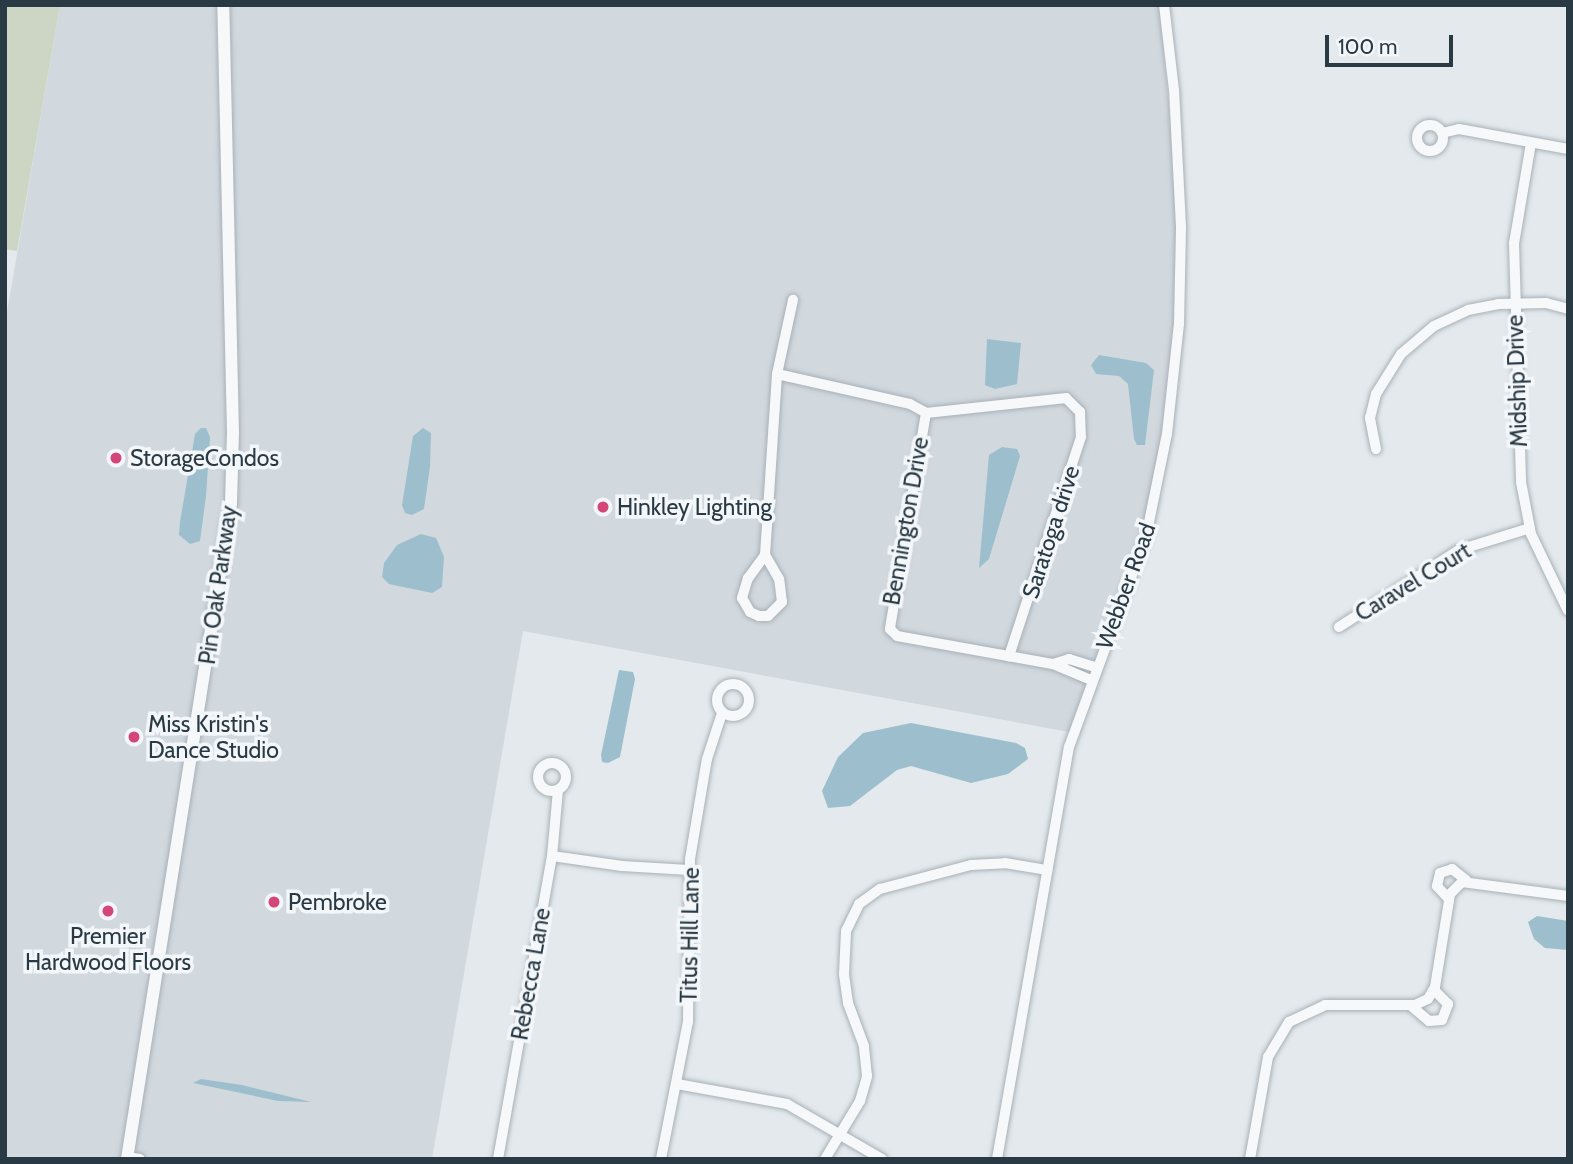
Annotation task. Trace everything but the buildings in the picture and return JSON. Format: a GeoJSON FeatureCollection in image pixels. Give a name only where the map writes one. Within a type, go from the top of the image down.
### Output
{"type":"FeatureCollection","features":[{"type":"Feature","properties":{"kind":"street","name":"Pin Oak Parkway"},"geometry":{"type":"LineString","coordinates":[[131,1158],[231,503],[233,433],[223,5]]}},
{"type":"Feature","properties":{"kind":"street","name":"Webber Road"},"geometry":{"type":"LineString","coordinates":[[997,1159],[1069,747],[1154,508],[1177,348],[1180,204],[1164,5]]}},
{"type":"Feature","properties":{"kind":"street"},"geometry":{"type":"LineString","coordinates":[[1442,133],[1459,130],[1568,149]]}},
{"type":"Feature","properties":{"kind":"street","name":"Midship Drive"},"geometry":{"type":"LineString","coordinates":[[1531,143],[1514,243],[1521,482],[1530,528],[1568,611]]}},
{"type":"Feature","properties":{"kind":"street"},"geometry":{"type":"LineString","coordinates":[[765,555],[779,579],[782,603],[768,616],[759,616],[750,612],[742,598],[748,578],[765,555],[777,374],[793,300]]}},
{"type":"Feature","properties":{"kind":"street"},"geometry":{"type":"LineString","coordinates":[[1376,449],[1370,425],[1373,403],[1401,354],[1434,326],[1455,315],[1515,302],[1568,309]]}},
{"type":"Feature","properties":{"kind":"street"},"geometry":{"type":"LineString","coordinates":[[777,374],[911,404],[926,413]]}},
{"type":"Feature","properties":{"kind":"street","name":"Saratoga drive"},"geometry":{"type":"LineString","coordinates":[[926,413],[1066,398],[1077,406],[1081,437],[1009,656]]}},
{"type":"Feature","properties":{"kind":"street","name":"Bennington Drive"},"geometry":{"type":"LineString","coordinates":[[926,413],[890,629],[897,636],[1009,656]]}},
{"type":"Feature","properties":{"kind":"street","name":"Caravel Court"},"geometry":{"type":"LineString","coordinates":[[1339,627],[1459,550],[1530,528]]}},
{"type":"Feature","properties":{"kind":"street"},"geometry":{"type":"LineString","coordinates":[[1009,656],[1053,664],[1091,680]]}},
{"type":"Feature","properties":{"kind":"street"},"geometry":{"type":"LineString","coordinates":[[1053,664],[1069,659],[1096,667]]}},
{"type":"Feature","properties":{"kind":"street","name":"Titus Hill Lane"},"geometry":{"type":"LineString","coordinates":[[661,1159],[690,1003],[689,870],[707,759],[722,713]]}},
{"type":"Feature","properties":{"kind":"street","name":"Rebecca Lane"},"geometry":{"type":"LineString","coordinates":[[498,1159],[552,856],[558,789]]}},
{"type":"Feature","properties":{"kind":"street"},"geometry":{"type":"LineString","coordinates":[[552,856],[622,866],[689,870]]}},
{"type":"Feature","properties":{"kind":"street"},"geometry":{"type":"LineString","coordinates":[[825,1159],[860,1101],[867,1076],[864,1045],[848,1003],[844,974],[846,930],[859,904],[880,888],[971,864],[1005,863],[1047,870]]}},
{"type":"Feature","properties":{"kind":"street"},"geometry":{"type":"LineString","coordinates":[[1449,899],[1437,886],[1440,873],[1454,870],[1466,880],[1568,897]]}},
{"type":"Feature","properties":{"kind":"street"},"geometry":{"type":"LineString","coordinates":[[1250,1159],[1268,1057],[1289,1022],[1325,1005],[1410,1005],[1423,1002],[1434,990],[1449,899],[1454,887],[1466,880]]}},
{"type":"Feature","properties":{"kind":"street"},"geometry":{"type":"LineString","coordinates":[[1410,1005],[1428,1021],[1442,1020],[1448,1004],[1434,990]]}},
{"type":"Feature","properties":{"kind":"street"},"geometry":{"type":"LineString","coordinates":[[677,1084],[787,1104],[882,1159]]}},
{"type":"Feature","properties":{"kind":"shaded area"},"geometry":{"type":"Polygon","coordinates":[[[60,5],[1160,5],[1176,189],[1177,306],[1165,421],[1146,525],[1069,732],[523,631],[432,1159],[5,1159],[5,324],[60,5]]]}},
{"type":"Feature","properties":{"kind":"green space"},"geometry":{"type":"Polygon","coordinates":[[[5,5],[60,5],[17,251],[5,249],[5,5]]]}},
{"type":"Feature","properties":{"kind":"water"},"geometry":{"type":"Polygon","coordinates":[[[987,339],[1021,343],[1017,384],[995,389],[985,385],[987,339]]]}},
{"type":"Feature","properties":{"kind":"water"},"geometry":{"type":"Polygon","coordinates":[[[1099,355],[1146,363],[1154,370],[1145,445],[1137,445],[1134,439],[1128,384],[1119,376],[1096,374],[1091,365],[1099,355]]]}},
{"type":"Feature","properties":{"kind":"water"},"geometry":{"type":"Polygon","coordinates":[[[201,428],[206,428],[210,437],[206,496],[200,541],[190,544],[179,535],[180,522],[195,434],[201,428]]]}},
{"type":"Feature","properties":{"kind":"water"},"geometry":{"type":"Polygon","coordinates":[[[423,428],[431,433],[430,467],[424,509],[412,515],[405,513],[402,505],[413,436],[423,428]]]}},
{"type":"Feature","properties":{"kind":"water"},"geometry":{"type":"Polygon","coordinates":[[[1002,447],[1017,449],[1020,456],[989,559],[979,568],[989,455],[1002,447]]]}},
{"type":"Feature","properties":{"kind":"water"},"geometry":{"type":"Polygon","coordinates":[[[421,534],[436,538],[444,557],[442,587],[432,593],[389,584],[382,577],[384,563],[397,545],[421,534]]]}},
{"type":"Feature","properties":{"kind":"water"},"geometry":{"type":"Polygon","coordinates":[[[619,670],[633,672],[635,679],[620,757],[608,763],[602,762],[601,755],[619,670]]]}},
{"type":"Feature","properties":{"kind":"water"},"geometry":{"type":"Polygon","coordinates":[[[911,723],[1016,743],[1025,748],[1028,759],[1008,774],[971,783],[911,766],[897,770],[850,806],[828,808],[822,791],[838,757],[863,733],[911,723]]]}},
{"type":"Feature","properties":{"kind":"water"},"geometry":{"type":"Polygon","coordinates":[[[1537,916],[1568,921],[1568,950],[1545,948],[1534,939],[1528,922],[1537,916]]]}},
{"type":"Feature","properties":{"kind":"water"},"geometry":{"type":"Polygon","coordinates":[[[201,1079],[242,1085],[311,1102],[278,1101],[193,1083],[201,1079]]]}},
{"type":"Feature","properties":{"kind":"place","name":"StorageCondos"},"geometry":{"type":"Point","coordinates":[116,458]}},
{"type":"Feature","properties":{"kind":"place","name":"Hinkley Lighting"},"geometry":{"type":"Point","coordinates":[603,507]}},
{"type":"Feature","properties":{"kind":"place","name":"Miss Kristin's Dance Studio"},"geometry":{"type":"Point","coordinates":[134,737]}},
{"type":"Feature","properties":{"kind":"place","name":"Pembroke"},"geometry":{"type":"Point","coordinates":[274,902]}},
{"type":"Feature","properties":{"kind":"place","name":"Premier Hardwood Floors"},"geometry":{"type":"Point","coordinates":[108,911]}}]}
